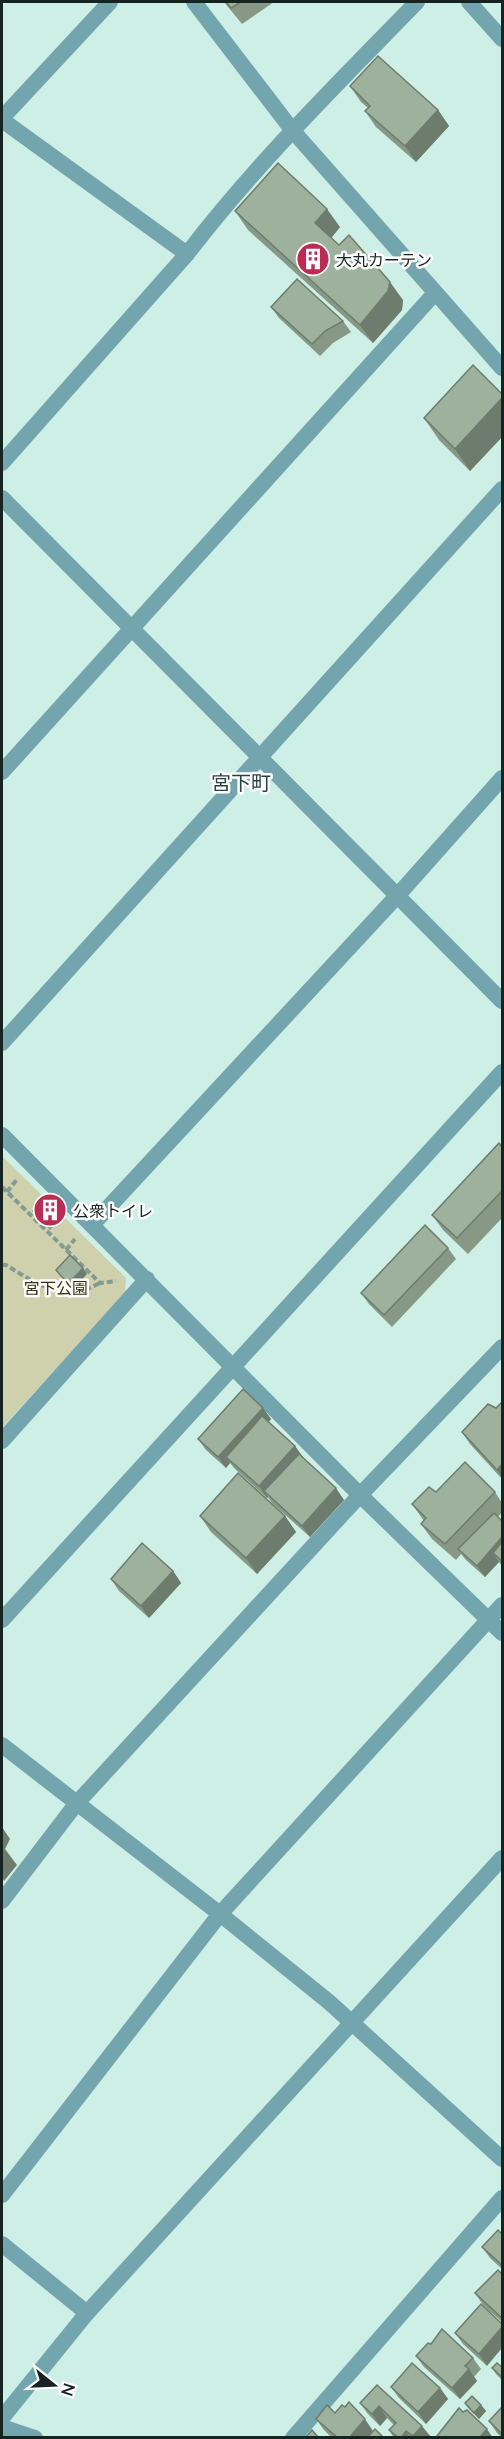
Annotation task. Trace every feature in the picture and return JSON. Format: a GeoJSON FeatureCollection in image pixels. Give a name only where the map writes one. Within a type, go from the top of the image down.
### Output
{"type":"FeatureCollection","features":[{"type":"Feature","properties":{"kind":"street"},"geometry":{"type":"LineString","coordinates":[[110,2],[2,119],[188,254]]}},
{"type":"Feature","properties":{"kind":"street"},"geometry":{"type":"LineString","coordinates":[[194,2],[293,130],[502,368]]}},
{"type":"Feature","properties":{"kind":"street"},"geometry":{"type":"LineString","coordinates":[[2,463],[188,254],[213,220],[293,130],[417,2]]}},
{"type":"Feature","properties":{"kind":"street"},"geometry":{"type":"LineString","coordinates":[[469,2],[502,39]]}},
{"type":"Feature","properties":{"kind":"street"},"geometry":{"type":"LineString","coordinates":[[2,772],[435,293]]}},
{"type":"Feature","properties":{"kind":"street"},"geometry":{"type":"LineString","coordinates":[[2,1043],[502,489]]}},
{"type":"Feature","properties":{"kind":"street"},"geometry":{"type":"LineString","coordinates":[[2,498],[502,1000]]}},
{"type":"Feature","properties":{"kind":"street"},"geometry":{"type":"LineString","coordinates":[[92,1225],[398,895],[502,778]]}},
{"type":"Feature","properties":{"kind":"street"},"geometry":{"type":"LineString","coordinates":[[2,1620],[502,1072]]}},
{"type":"Feature","properties":{"kind":"street"},"geometry":{"type":"LineString","coordinates":[[2,1135],[360,1495],[502,1633]]}},
{"type":"Feature","properties":{"kind":"street"},"geometry":{"type":"LineString","coordinates":[[2,1440],[147,1279]]}},
{"type":"Feature","properties":{"kind":"street"},"geometry":{"type":"LineString","coordinates":[[2,1901],[76,1804],[360,1495],[502,1347]]}},
{"type":"Feature","properties":{"kind":"street"},"geometry":{"type":"LineString","coordinates":[[2,2195],[220,1914],[502,1605]]}},
{"type":"Feature","properties":{"kind":"street"},"geometry":{"type":"LineString","coordinates":[[2,1745],[220,1914],[352,2022],[502,2159]]}},
{"type":"Feature","properties":{"kind":"street"},"geometry":{"type":"LineString","coordinates":[[2,2418],[87,2313],[502,1858]]}},
{"type":"Feature","properties":{"kind":"street"},"geometry":{"type":"LineString","coordinates":[[293,2438],[502,2198]]}},
{"type":"Feature","properties":{"kind":"street"},"geometry":{"type":"LineString","coordinates":[[2,2244],[87,2313]]}},
{"type":"Feature","properties":{"kind":"street"},"geometry":{"type":"LineString","coordinates":[[2,2427],[35,2438]]}},
{"type":"Feature","properties":{"kind":"path"},"geometry":{"type":"LineString","coordinates":[[2,1187],[100,1283]]}},
{"type":"Feature","properties":{"kind":"path"},"geometry":{"type":"LineString","coordinates":[[2,1265],[6,1265],[35,1283],[57,1290],[79,1292],[100,1283],[147,1279]]}},
{"type":"Feature","properties":{"kind":"green space","name":"宮下公園"},"geometry":{"type":"Polygon","coordinates":[[[2,1156],[126,1278],[125,1293],[2,1428],[2,1156]]]}},
{"type":"Feature","properties":{"kind":"building"},"geometry":{"type":"Polygon","coordinates":[[[226,2],[241,2],[231,8],[226,2]]]}},
{"type":"Feature","properties":{"kind":"building"},"geometry":{"type":"Polygon","coordinates":[[[378,56],[438,110],[405,146],[365,111],[370,106],[350,86],[378,56]]]}},
{"type":"Feature","properties":{"kind":"building","name":"大丸カーテン"},"geometry":{"type":"Polygon","coordinates":[[[278,163],[327,209],[315,223],[339,245],[349,235],[390,282],[388,291],[360,325],[235,211],[278,163]]]}},
{"type":"Feature","properties":{"kind":"building"},"geometry":{"type":"Polygon","coordinates":[[[297,279],[343,321],[325,331],[312,344],[271,307],[297,279]]]}},
{"type":"Feature","properties":{"kind":"building"},"geometry":{"type":"Polygon","coordinates":[[[473,365],[502,394],[502,398],[455,449],[424,418],[473,365]]]}},
{"type":"Feature","properties":{"kind":"building"},"geometry":{"type":"Polygon","coordinates":[[[499,1143],[502,1147],[502,1191],[457,1238],[432,1215],[499,1143]]]}},
{"type":"Feature","properties":{"kind":"building"},"geometry":{"type":"Polygon","coordinates":[[[45,1196],[59,1211],[46,1224],[33,1211],[45,1196]]]}},
{"type":"Feature","properties":{"kind":"building"},"geometry":{"type":"Polygon","coordinates":[[[425,1225],[448,1248],[384,1315],[361,1293],[425,1225]]]}},
{"type":"Feature","properties":{"kind":"building"},"geometry":{"type":"Polygon","coordinates":[[[70,1255],[83,1268],[68,1284],[56,1270],[70,1255]]]}},
{"type":"Feature","properties":{"kind":"building"},"geometry":{"type":"Polygon","coordinates":[[[243,1389],[263,1408],[218,1457],[198,1439],[243,1389]]]}},
{"type":"Feature","properties":{"kind":"building"},"geometry":{"type":"Polygon","coordinates":[[[502,1402],[502,1464],[497,1470],[462,1432],[488,1404],[496,1408],[502,1402]]]}},
{"type":"Feature","properties":{"kind":"building"},"geometry":{"type":"Polygon","coordinates":[[[262,1416],[295,1446],[259,1486],[226,1457],[262,1416]]]}},
{"type":"Feature","properties":{"kind":"building"},"geometry":{"type":"Polygon","coordinates":[[[299,1454],[336,1488],[302,1526],[264,1491],[299,1454]]]}},
{"type":"Feature","properties":{"kind":"building"},"geometry":{"type":"Polygon","coordinates":[[[465,1462],[495,1492],[445,1544],[421,1524],[426,1518],[412,1504],[429,1487],[436,1492],[465,1462]]]}},
{"type":"Feature","properties":{"kind":"building"},"geometry":{"type":"Polygon","coordinates":[[[238,1473],[285,1516],[246,1558],[200,1516],[238,1473]]]}},
{"type":"Feature","properties":{"kind":"building"},"geometry":{"type":"Polygon","coordinates":[[[494,1513],[502,1521],[502,1537],[477,1566],[458,1549],[494,1513]]]}},
{"type":"Feature","properties":{"kind":"building"},"geometry":{"type":"Polygon","coordinates":[[[502,1542],[502,1561],[493,1553],[502,1542]]]}},
{"type":"Feature","properties":{"kind":"building"},"geometry":{"type":"Polygon","coordinates":[[[142,1543],[173,1571],[141,1606],[111,1579],[142,1543]]]}},
{"type":"Feature","properties":{"kind":"building"},"geometry":{"type":"Polygon","coordinates":[[[498,2230],[502,2234],[502,2265],[482,2247],[498,2230]]]}},
{"type":"Feature","properties":{"kind":"building"},"geometry":{"type":"Polygon","coordinates":[[[498,2270],[502,2274],[502,2318],[475,2293],[498,2270]]]}},
{"type":"Feature","properties":{"kind":"building"},"geometry":{"type":"Polygon","coordinates":[[[481,2304],[502,2324],[502,2327],[479,2354],[455,2333],[481,2304]]]}},
{"type":"Feature","properties":{"kind":"building"},"geometry":{"type":"Polygon","coordinates":[[[442,2329],[473,2358],[465,2366],[469,2369],[452,2388],[416,2356],[428,2343],[431,2344],[442,2329]]]}},
{"type":"Feature","properties":{"kind":"building"},"geometry":{"type":"Polygon","coordinates":[[[412,2363],[440,2388],[418,2412],[391,2387],[412,2363]]]}},
{"type":"Feature","properties":{"kind":"building"},"geometry":{"type":"Polygon","coordinates":[[[497,2363],[502,2367],[501,2376],[492,2368],[497,2363]]]}},
{"type":"Feature","properties":{"kind":"building"},"geometry":{"type":"Polygon","coordinates":[[[377,2385],[422,2426],[413,2436],[406,2431],[399,2438],[389,2430],[396,2423],[379,2406],[372,2414],[360,2403],[377,2385]]]}},
{"type":"Feature","properties":{"kind":"building"},"geometry":{"type":"Polygon","coordinates":[[[472,2396],[481,2405],[474,2413],[465,2403],[472,2396]]]}},
{"type":"Feature","properties":{"kind":"building"},"geometry":{"type":"Polygon","coordinates":[[[349,2402],[365,2419],[349,2438],[338,2438],[316,2419],[327,2405],[335,2413],[342,2405],[345,2407],[349,2402]]]}},
{"type":"Feature","properties":{"kind":"building"},"geometry":{"type":"Polygon","coordinates":[[[502,2407],[502,2434],[489,2421],[502,2407]]]}},
{"type":"Feature","properties":{"kind":"building"},"geometry":{"type":"Polygon","coordinates":[[[459,2408],[463,2412],[467,2410],[487,2429],[479,2438],[439,2438],[437,2436],[459,2408]]]}},
{"type":"Feature","properties":{"kind":"building"},"geometry":{"type":"Polygon","coordinates":[[[375,2429],[384,2438],[367,2438],[375,2429]]]}},
{"type":"Feature","properties":{"kind":"building"},"geometry":{"type":"Polygon","coordinates":[[[312,2430],[319,2438],[305,2438],[312,2430]]]}},
{"type":"Feature","properties":{"kind":"place","name":"大丸カーテン"},"geometry":{"type":"Point","coordinates":[313,259]}},
{"type":"Feature","properties":{"kind":"place","name":"公衆トイレ"},"geometry":{"type":"Point","coordinates":[50,1210]}},
{"type":"Feature","properties":{"kind":"district","name":"宮下町"},"geometry":{"type":"Point","coordinates":[241,782]}}]}
